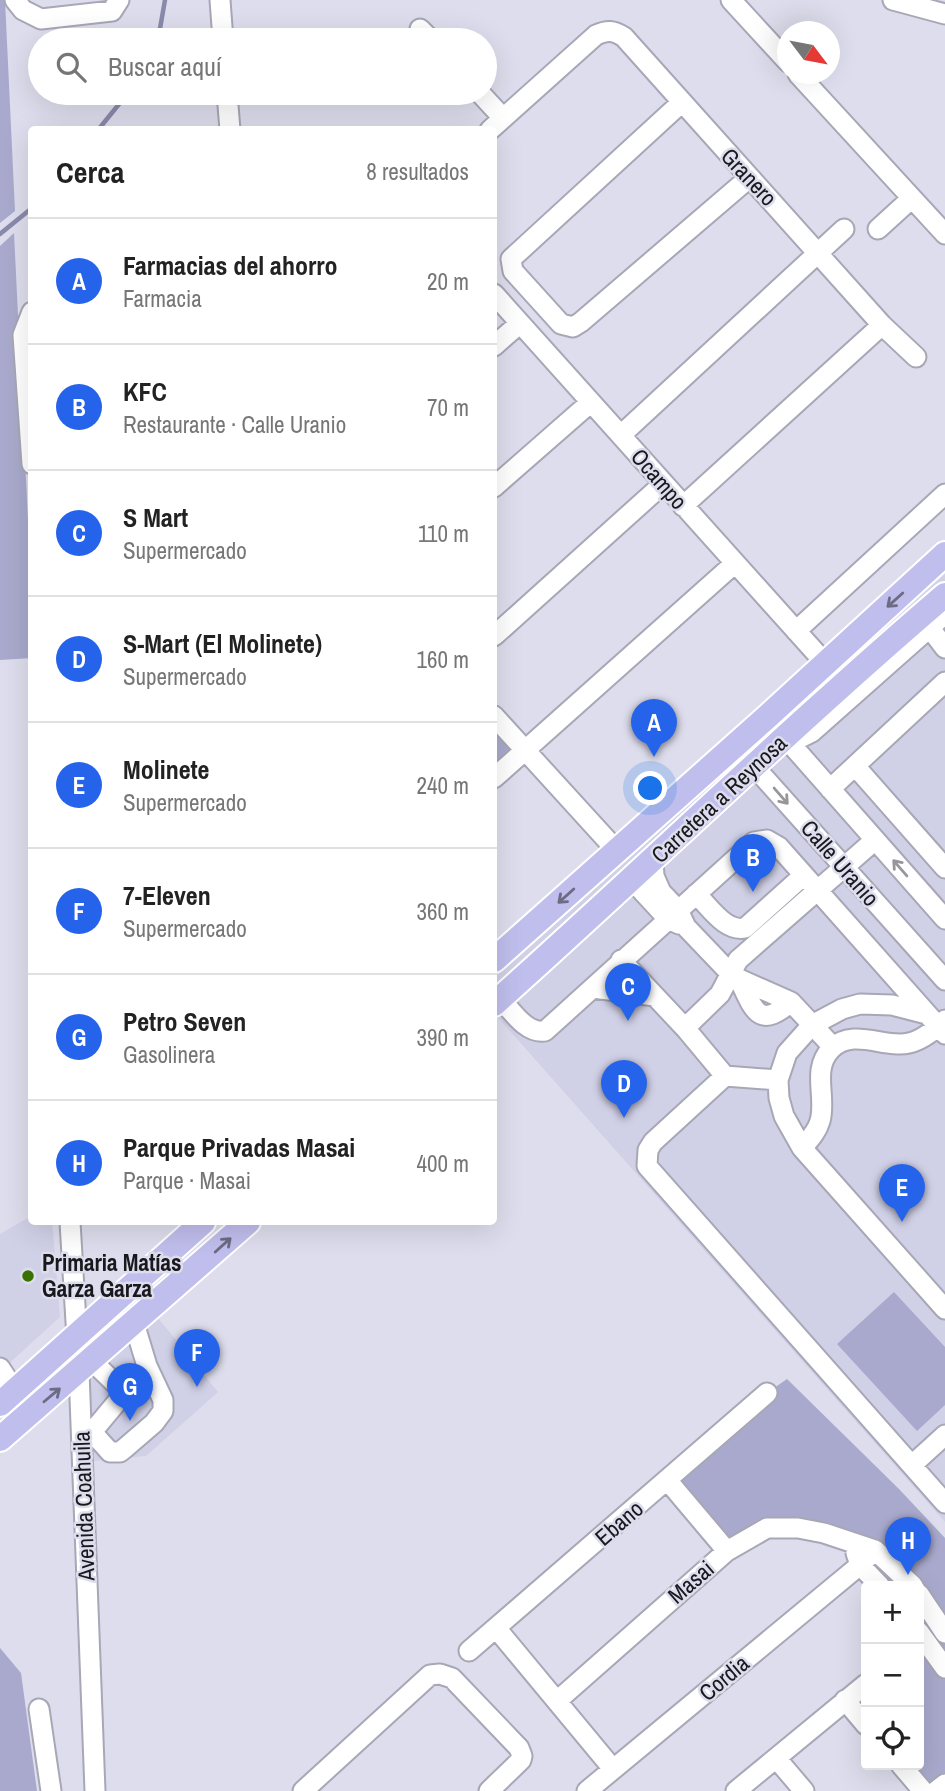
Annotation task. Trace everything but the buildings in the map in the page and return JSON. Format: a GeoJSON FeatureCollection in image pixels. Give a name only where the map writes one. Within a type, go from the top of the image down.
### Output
{"type":"FeatureCollection","features":[{"type":"Feature","properties":{"kind":"main road","name":"Carretera a Reynosa"},"geometry":{"type":"LineString","coordinates":[[497,957],[945,554]]}},
{"type":"Feature","properties":{"kind":"main road"},"geometry":{"type":"LineString","coordinates":[[933,618],[924,599],[927,587],[945,561]]}},
{"type":"Feature","properties":{"kind":"main road","name":"Carretera a Reynosa"},"geometry":{"type":"LineString","coordinates":[[497,1001],[653,861],[783,737],[933,618],[945,595]]}},
{"type":"Feature","properties":{"kind":"main road"},"geometry":{"type":"LineString","coordinates":[[548,956],[567,923],[603,880],[617,851],[642,846],[701,814]]}},
{"type":"Feature","properties":{"kind":"main road"},"geometry":{"type":"LineString","coordinates":[[7,1398],[200,1225]]}},
{"type":"Feature","properties":{"kind":"main road"},"geometry":{"type":"LineString","coordinates":[[0,1439],[245,1225]]}},
{"type":"Feature","properties":{"kind":"street"},"geometry":{"type":"LineString","coordinates":[[15,0],[23,10],[41,19],[112,11],[119,0]]}},
{"type":"Feature","properties":{"kind":"street"},"geometry":{"type":"LineString","coordinates":[[220,0],[222,28]]}},
{"type":"Feature","properties":{"kind":"street"},"geometry":{"type":"LineString","coordinates":[[731,0],[777,50]]}},
{"type":"Feature","properties":{"kind":"street"},"geometry":{"type":"LineString","coordinates":[[893,0],[945,12]]}},
{"type":"Feature","properties":{"kind":"street"},"geometry":{"type":"LineString","coordinates":[[937,0],[945,12]]}},
{"type":"Feature","properties":{"kind":"street","name":"Granero"},"geometry":{"type":"LineString","coordinates":[[497,124],[596,35],[614,31],[624,37],[883,325],[916,357]]}},
{"type":"Feature","properties":{"kind":"street"},"geometry":{"type":"LineString","coordinates":[[807,84],[945,234]]}},
{"type":"Feature","properties":{"kind":"street"},"geometry":{"type":"LineString","coordinates":[[681,103],[511,259],[513,271],[561,324],[573,327],[749,178]]}},
{"type":"Feature","properties":{"kind":"street"},"geometry":{"type":"LineString","coordinates":[[228,105],[230,126]]}},
{"type":"Feature","properties":{"kind":"street"},"geometry":{"type":"LineString","coordinates":[[487,105],[497,124]]}},
{"type":"Feature","properties":{"kind":"street"},"geometry":{"type":"LineString","coordinates":[[878,229],[912,198]]}},
{"type":"Feature","properties":{"kind":"street"},"geometry":{"type":"LineString","coordinates":[[621,435],[844,229]]}},
{"type":"Feature","properties":{"kind":"street","name":"Ocampo"},"geometry":{"type":"LineString","coordinates":[[497,298],[825,663]]}},
{"type":"Feature","properties":{"kind":"street"},"geometry":{"type":"LineString","coordinates":[[28,322],[23,335],[28,407]]}},
{"type":"Feature","properties":{"kind":"street"},"geometry":{"type":"LineString","coordinates":[[497,343],[519,324]]}},
{"type":"Feature","properties":{"kind":"street"},"geometry":{"type":"LineString","coordinates":[[683,506],[883,325]]}},
{"type":"Feature","properties":{"kind":"street"},"geometry":{"type":"LineString","coordinates":[[497,484],[591,402]]}},
{"type":"Feature","properties":{"kind":"street"},"geometry":{"type":"LineString","coordinates":[[497,633],[663,484]]}},
{"type":"Feature","properties":{"kind":"street"},"geometry":{"type":"LineString","coordinates":[[796,631],[945,494]]}},
{"type":"Feature","properties":{"kind":"street"},"geometry":{"type":"LineString","coordinates":[[497,775],[734,564]]}},
{"type":"Feature","properties":{"kind":"street"},"geometry":{"type":"LineString","coordinates":[[933,618],[945,648]]}},
{"type":"Feature","properties":{"kind":"street"},"geometry":{"type":"LineString","coordinates":[[830,789],[945,682]]}},
{"type":"Feature","properties":{"kind":"street","name":"Calle Uranio"},"geometry":{"type":"LineString","coordinates":[[767,717],[945,919]]}},
{"type":"Feature","properties":{"kind":"street"},"geometry":{"type":"LineString","coordinates":[[497,719],[617,851]]}},
{"type":"Feature","properties":{"kind":"street","name":"Calle Uranio"},"geometry":{"type":"LineString","coordinates":[[735,745],[945,981]]}},
{"type":"Feature","properties":{"kind":"street"},"geometry":{"type":"LineString","coordinates":[[855,766],[945,867]]}},
{"type":"Feature","properties":{"kind":"street"},"geometry":{"type":"LineString","coordinates":[[497,1001],[527,1027],[539,1032],[551,1027],[621,960],[677,919],[696,894],[754,842],[767,840],[779,847],[939,1023]]}},
{"type":"Feature","properties":{"kind":"street"},"geometry":{"type":"LineString","coordinates":[[685,1028],[720,994],[734,976],[738,960],[875,840]]}},
{"type":"Feature","properties":{"kind":"street"},"geometry":{"type":"LineString","coordinates":[[653,861],[656,883],[677,919]]}},
{"type":"Feature","properties":{"kind":"street"},"geometry":{"type":"LineString","coordinates":[[696,894],[735,930],[745,928],[804,875]]}},
{"type":"Feature","properties":{"kind":"street"},"geometry":{"type":"LineString","coordinates":[[632,880],[677,919],[734,976],[791,1002],[833,1046]]}},
{"type":"Feature","properties":{"kind":"street"},"geometry":{"type":"LineString","coordinates":[[621,960],[685,1028],[725,1076],[778,1080]]}},
{"type":"Feature","properties":{"kind":"street"},"geometry":{"type":"LineString","coordinates":[[593,988],[655,996]]}},
{"type":"Feature","properties":{"kind":"street"},"geometry":{"type":"LineString","coordinates":[[939,1023],[892,1005],[860,1004],[842,1009],[812,1025],[787,1054],[778,1080],[784,1116],[802,1148],[945,1309]]}},
{"type":"Feature","properties":{"kind":"street"},"geometry":{"type":"LineString","coordinates":[[802,1148],[814,1135],[820,1121],[822,1066],[833,1046],[868,1039],[911,1043],[939,1023]]}},
{"type":"Feature","properties":{"kind":"street"},"geometry":{"type":"LineString","coordinates":[[725,1076],[653,1142],[648,1150],[647,1166],[945,1503]]}},
{"type":"Feature","properties":{"kind":"street","name":"Avenida Coahuila"},"geometry":{"type":"LineString","coordinates":[[69,1225],[78,1335],[86,1366],[95,1791]]}},
{"type":"Feature","properties":{"kind":"street"},"geometry":{"type":"LineString","coordinates":[[134,1323],[147,1366],[163,1400],[163,1411],[154,1423],[120,1451],[108,1450],[87,1438],[147,1366]]}},
{"type":"Feature","properties":{"kind":"street"},"geometry":{"type":"LineString","coordinates":[[86,1366],[125,1393]]}},
{"type":"Feature","properties":{"kind":"street"},"geometry":{"type":"LineString","coordinates":[[0,1368],[7,1398]]}},
{"type":"Feature","properties":{"kind":"street","name":"Ebano"},"geometry":{"type":"LineString","coordinates":[[469,1651],[767,1393]]}},
{"type":"Feature","properties":{"kind":"street"},"geometry":{"type":"LineString","coordinates":[[912,1465],[945,1436]]}},
{"type":"Feature","properties":{"kind":"street"},"geometry":{"type":"LineString","coordinates":[[668,1481],[727,1551]]}},
{"type":"Feature","properties":{"kind":"street","name":"Masai"},"geometry":{"type":"LineString","coordinates":[[557,1701],[727,1551],[767,1528],[798,1528],[824,1533],[875,1550],[909,1581]]}},
{"type":"Feature","properties":{"kind":"street"},"geometry":{"type":"LineString","coordinates":[[852,1543],[860,1565],[875,1581]]}},
{"type":"Feature","properties":{"kind":"street","name":"Cordia"},"geometry":{"type":"LineString","coordinates":[[587,1791],[875,1550]]}},
{"type":"Feature","properties":{"kind":"street"},"geometry":{"type":"LineString","coordinates":[[924,1608],[945,1633]]}},
{"type":"Feature","properties":{"kind":"street"},"geometry":{"type":"LineString","coordinates":[[496,1628],[613,1769]]}},
{"type":"Feature","properties":{"kind":"street"},"geometry":{"type":"LineString","coordinates":[[924,1639],[945,1668]]}},
{"type":"Feature","properties":{"kind":"street"},"geometry":{"type":"LineString","coordinates":[[303,1791],[430,1675],[440,1674],[452,1678],[519,1748],[522,1756],[516,1767],[489,1791]]}},
{"type":"Feature","properties":{"kind":"street"},"geometry":{"type":"LineString","coordinates":[[736,1791],[861,1688]]}},
{"type":"Feature","properties":{"kind":"street"},"geometry":{"type":"LineString","coordinates":[[845,1700],[861,1719]]}},
{"type":"Feature","properties":{"kind":"street"},"geometry":{"type":"LineString","coordinates":[[39,1709],[51,1791]]}},
{"type":"Feature","properties":{"kind":"street"},"geometry":{"type":"LineString","coordinates":[[776,1758],[804,1791]]}},
{"type":"Feature","properties":{"kind":"street"},"geometry":{"type":"LineString","coordinates":[[905,1770],[923,1791]]}},
{"type":"Feature","properties":{"kind":"street"},"geometry":{"type":"LineString","coordinates":[[936,1791],[945,1784]]}},
{"type":"Feature","properties":{"kind":"shaded area"},"geometry":{"type":"Polygon","coordinates":[[[0,0],[5,0],[15,211],[0,223],[0,0]]]}},
{"type":"Feature","properties":{"kind":"shaded area"},"geometry":{"type":"Polygon","coordinates":[[[14,233],[28,520],[28,658],[0,660],[0,246],[14,233]]]}},
{"type":"Feature","properties":{"kind":"shaded area"},"geometry":{"type":"Polygon","coordinates":[[[945,574],[945,1522],[497,1016],[497,975],[945,574]]]}},
{"type":"Feature","properties":{"kind":"shaded area"},"geometry":{"type":"Polygon","coordinates":[[[497,719],[525,750],[497,775],[497,719]]]}},
{"type":"Feature","properties":{"kind":"shaded area","name":"Primaria Matías Garza Garza"},"geometry":{"type":"Polygon","coordinates":[[[28,1218],[28,1225],[52,1225],[60,1317],[5,1367],[0,1357],[0,1234],[28,1218]]]}},
{"type":"Feature","properties":{"kind":"shaded area"},"geometry":{"type":"Polygon","coordinates":[[[894,1292],[945,1347],[945,1405],[917,1431],[837,1344],[894,1292]]]}},
{"type":"Feature","properties":{"kind":"shaded area"},"geometry":{"type":"Polygon","coordinates":[[[154,1313],[218,1392],[146,1456],[93,1461],[85,1376],[154,1313]]]}},
{"type":"Feature","properties":{"kind":"shaded area"},"geometry":{"type":"Polygon","coordinates":[[[787,1379],[945,1538],[945,1791],[923,1791],[905,1770],[924,1770],[924,1581],[878,1581],[851,1543],[798,1528],[727,1551],[668,1481],[767,1393],[787,1379]]]}},
{"type":"Feature","properties":{"kind":"shaded area"},"geometry":{"type":"Polygon","coordinates":[[[0,1648],[21,1673],[37,1791],[0,1791],[0,1648]]]}},
{"type":"Feature","properties":{"kind":"waterway"},"geometry":{"type":"LineString","coordinates":[[160,28],[165,0]]}},
{"type":"Feature","properties":{"kind":"waterway"},"geometry":{"type":"LineString","coordinates":[[101,126],[118,105]]}},
{"type":"Feature","properties":{"kind":"waterway"},"geometry":{"type":"LineString","coordinates":[[0,234],[28,211]]}},
{"type":"Feature","properties":{"kind":"place","name":"Farmacias del ahorro"},"geometry":{"type":"Point","coordinates":[654,757]}},
{"type":"Feature","properties":{"kind":"place","name":"KFC"},"geometry":{"type":"Point","coordinates":[753,892]}},
{"type":"Feature","properties":{"kind":"place","name":"S Mart"},"geometry":{"type":"Point","coordinates":[628,1021]}},
{"type":"Feature","properties":{"kind":"place","name":"S-Mart (El Molinete)"},"geometry":{"type":"Point","coordinates":[624,1118]}},
{"type":"Feature","properties":{"kind":"place","name":"Molinete"},"geometry":{"type":"Point","coordinates":[902,1222]}},
{"type":"Feature","properties":{"kind":"place","name":"Primaria Matías Garza Garza"},"geometry":{"type":"Point","coordinates":[28,1276]}},
{"type":"Feature","properties":{"kind":"place","name":"7-Eleven"},"geometry":{"type":"Point","coordinates":[197,1387]}},
{"type":"Feature","properties":{"kind":"place","name":"Petro Seven"},"geometry":{"type":"Point","coordinates":[130,1421]}},
{"type":"Feature","properties":{"kind":"place","name":"Parque Privadas Masai"},"geometry":{"type":"Point","coordinates":[908,1575]}}]}
